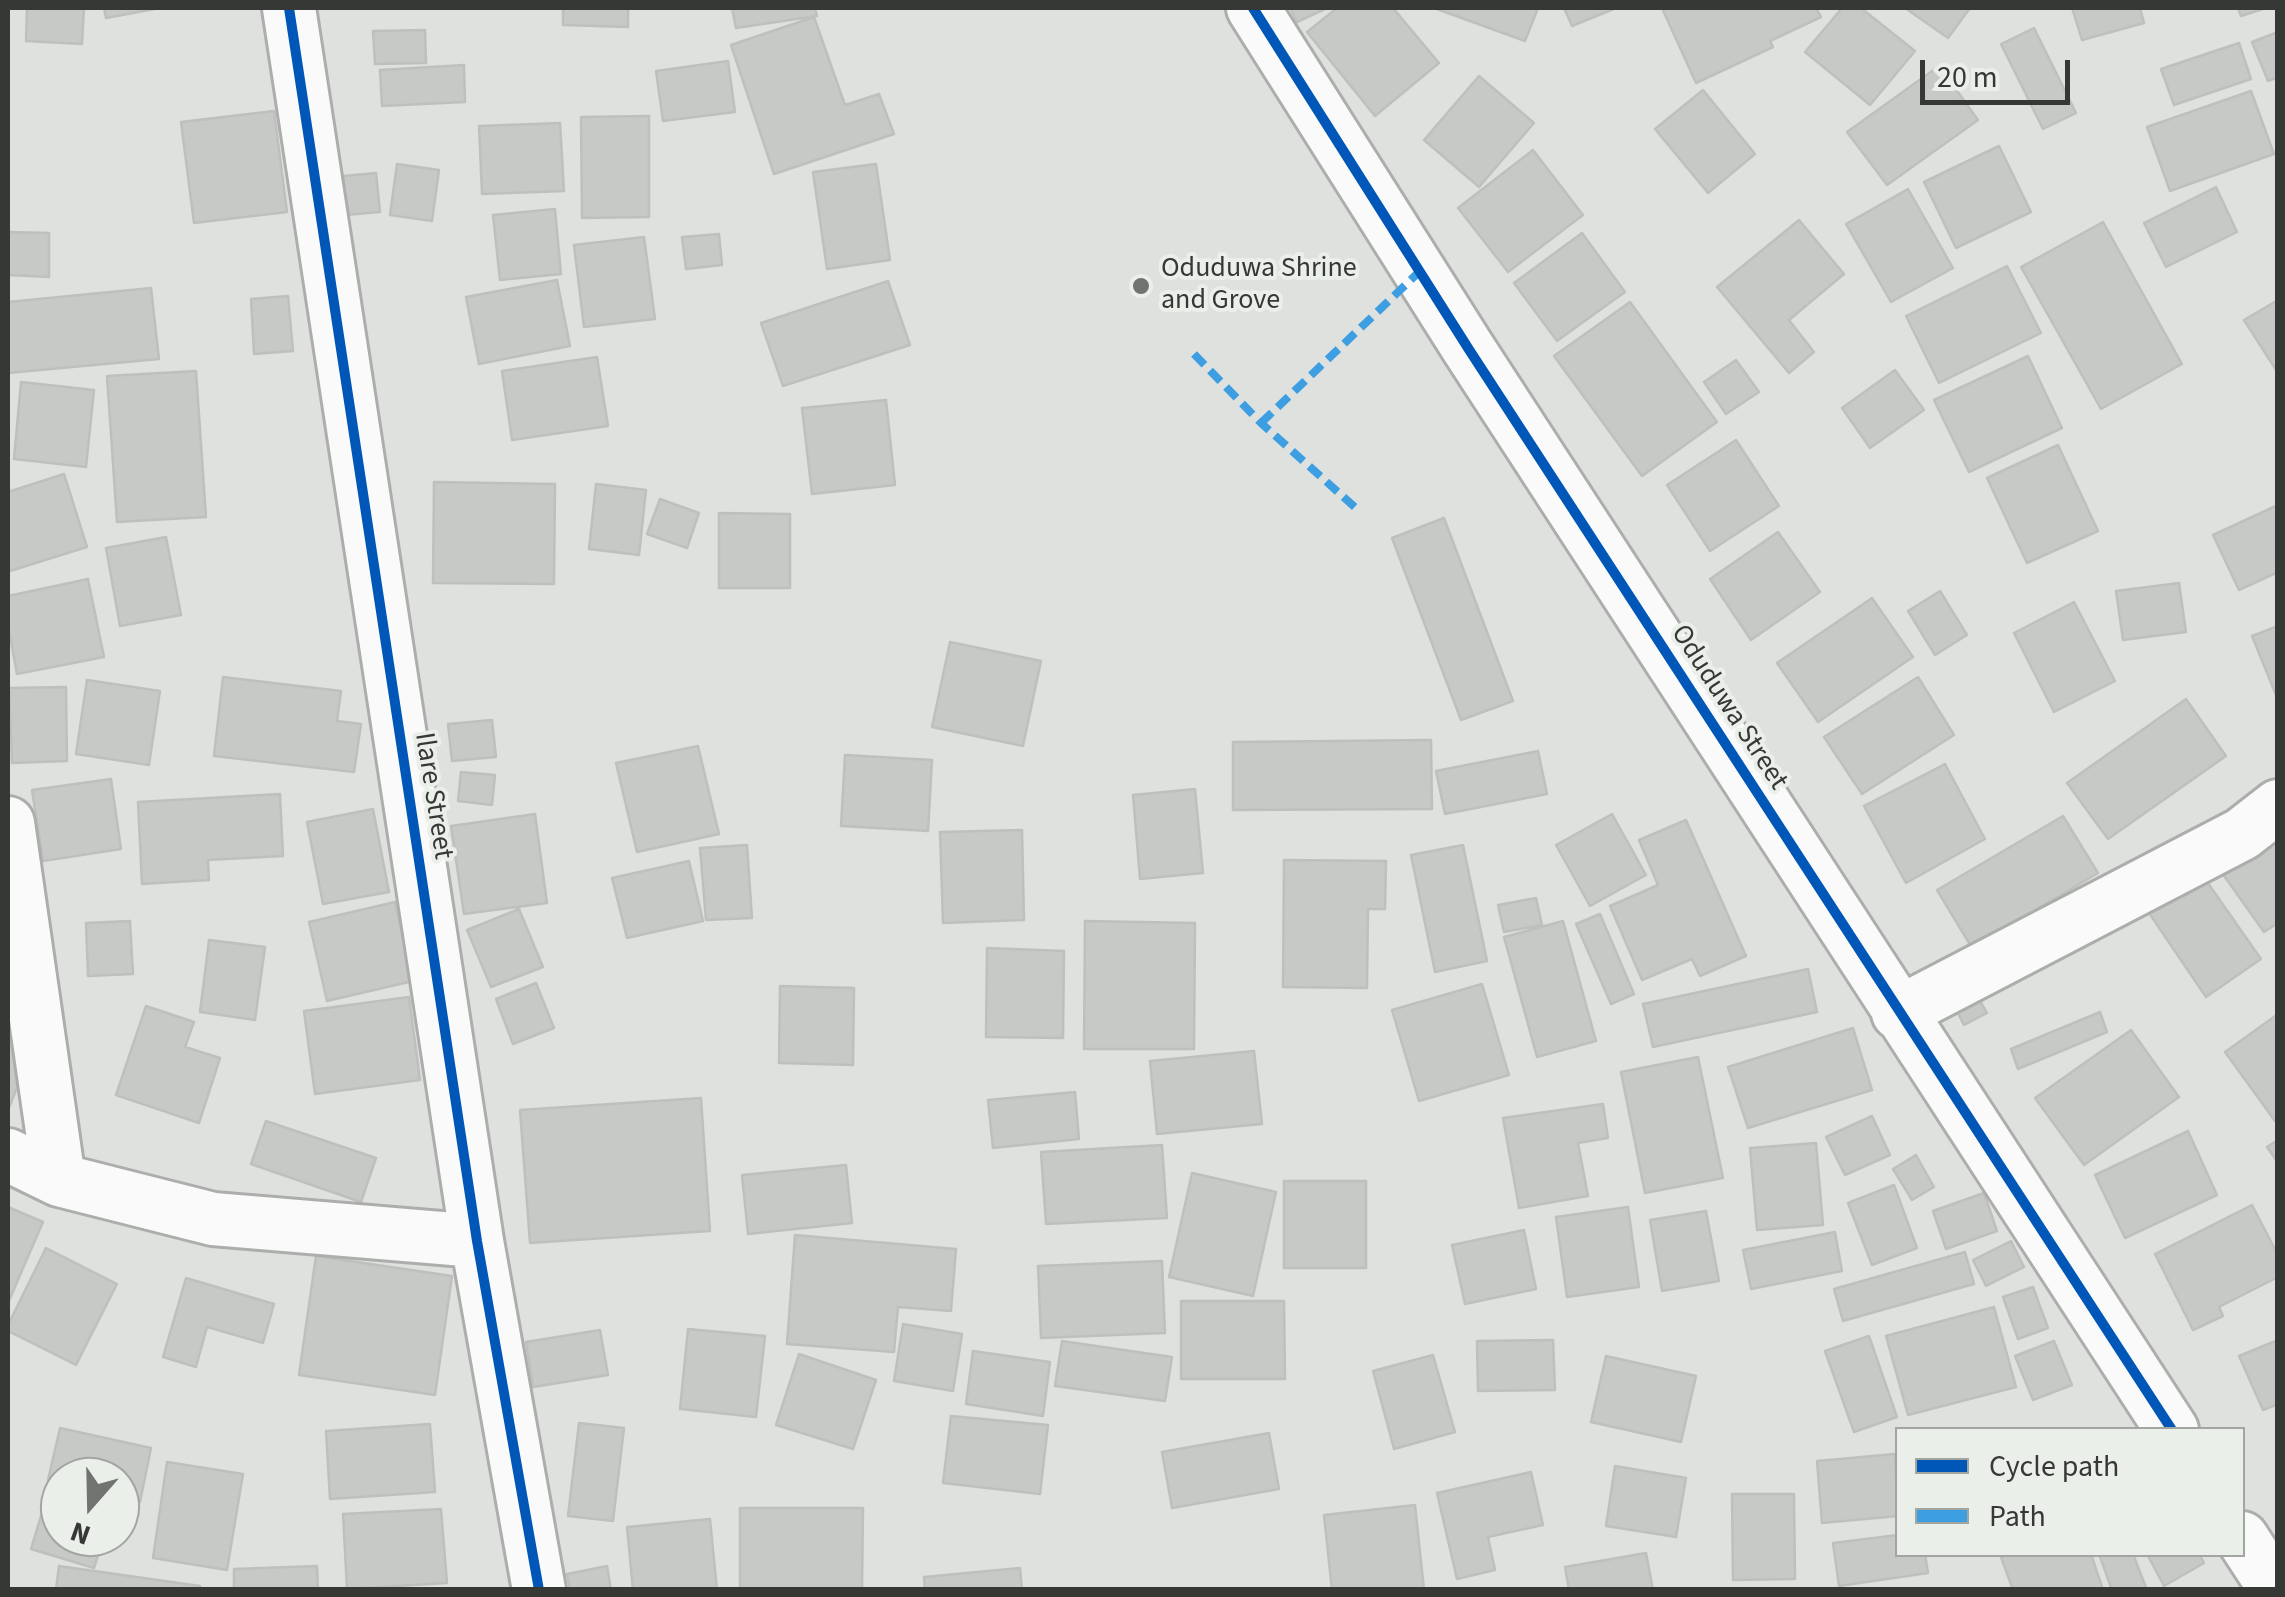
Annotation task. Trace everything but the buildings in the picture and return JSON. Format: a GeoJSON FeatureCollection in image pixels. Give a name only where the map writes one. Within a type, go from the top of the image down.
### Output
{"type":"FeatureCollection","features":[{"type":"Feature","properties":{"kind":"street","name":"Ilare Street"},"geometry":{"type":"LineString","coordinates":[[289,8],[476,1241],[539,1590]]}},
{"type":"Feature","properties":{"kind":"street","name":"Oduduwa Street"},"geometry":{"type":"LineString","coordinates":[[1253,8],[1468,348],[2170,1427]]}},
{"type":"Feature","properties":{"kind":"street"},"geometry":{"type":"LineString","coordinates":[[1898,1013],[2242,834],[2278,806]]}},
{"type":"Feature","properties":{"kind":"street"},"geometry":{"type":"LineString","coordinates":[[8,823],[59,1180]]}},
{"type":"Feature","properties":{"kind":"street"},"geometry":{"type":"LineString","coordinates":[[8,1156],[59,1180],[213,1219],[476,1241]]}},
{"type":"Feature","properties":{"kind":"street"},"geometry":{"type":"LineString","coordinates":[[2245,1543],[2276,1590]]}},
{"type":"Feature","properties":{"kind":"marked path"},"geometry":{"type":"LineString","coordinates":[[1261,423],[1419,272]]}},
{"type":"Feature","properties":{"kind":"marked path"},"geometry":{"type":"LineString","coordinates":[[1194,354],[1261,423],[1358,510]]}},
{"type":"Feature","properties":{"kind":"cycle path"},"geometry":{"type":"LineString","coordinates":[[289,8],[477,1241],[539,1590]]}},
{"type":"Feature","properties":{"kind":"cycle path"},"geometry":{"type":"LineString","coordinates":[[1253,8],[1468,348],[2170,1427]]}},
{"type":"Feature","properties":{"kind":"place","name":"Oduduwa Shrine and Grove"},"geometry":{"type":"Point","coordinates":[1141,286]}}]}
